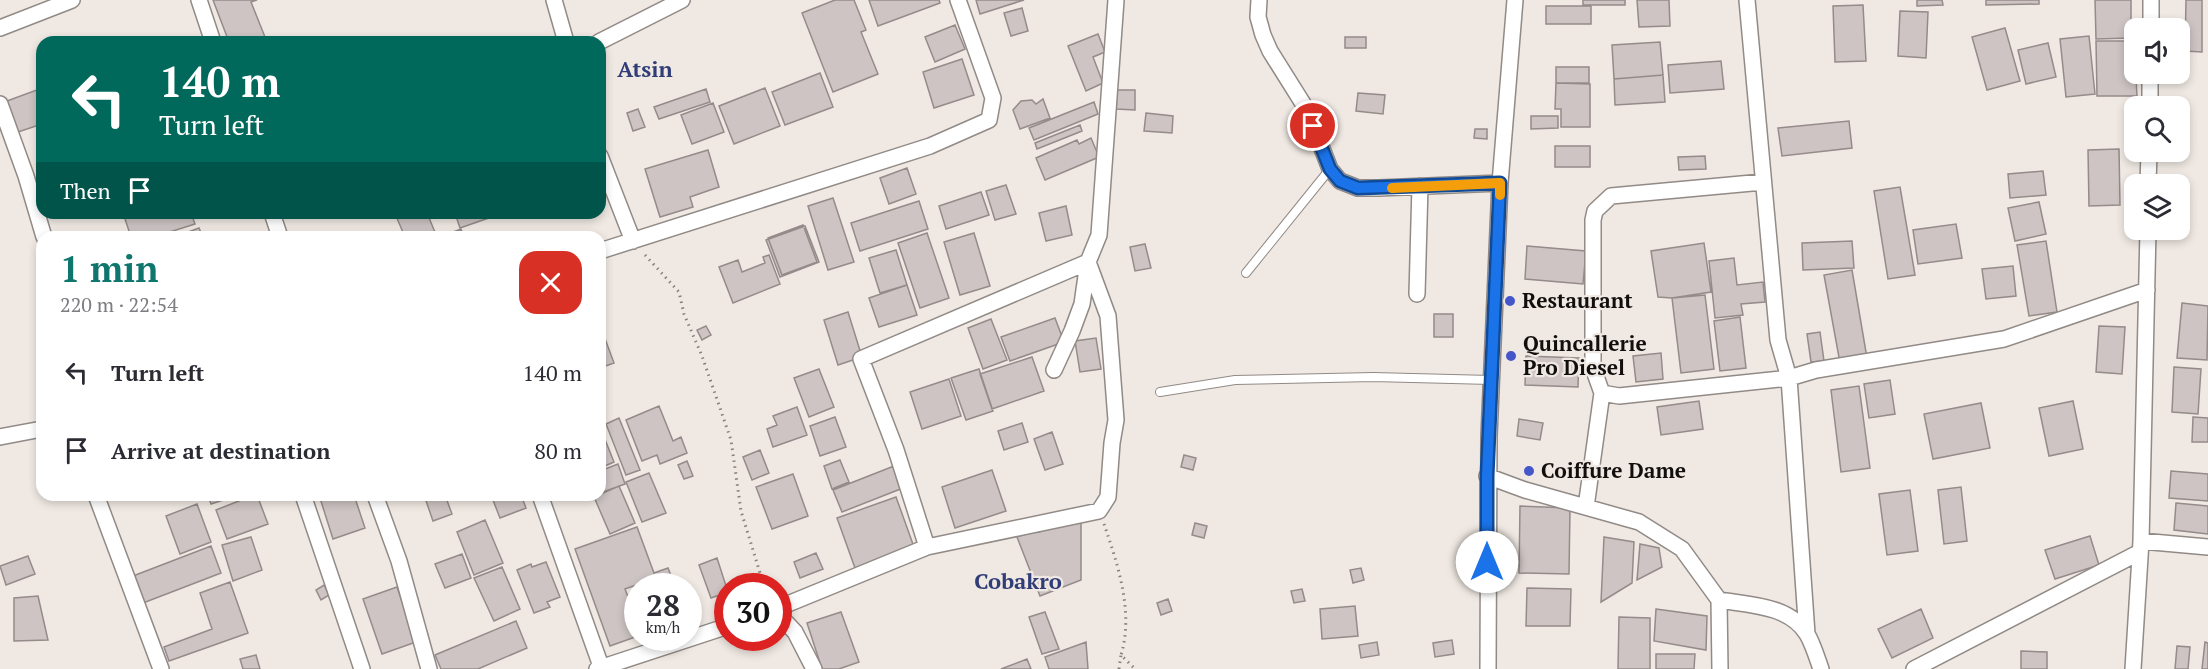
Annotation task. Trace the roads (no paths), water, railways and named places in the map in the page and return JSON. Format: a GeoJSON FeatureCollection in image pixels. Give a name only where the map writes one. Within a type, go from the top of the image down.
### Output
{"type":"FeatureCollection","features":[{"type":"Feature","properties":{"kind":"street"},"geometry":{"type":"LineString","coordinates":[[0,28],[72,0]]}},
{"type":"Feature","properties":{"kind":"street"},"geometry":{"type":"LineString","coordinates":[[199,0],[211,36]]}},
{"type":"Feature","properties":{"kind":"street"},"geometry":{"type":"LineString","coordinates":[[554,0],[564,36]]}},
{"type":"Feature","properties":{"kind":"street"},"geometry":{"type":"LineString","coordinates":[[606,38],[682,0]]}},
{"type":"Feature","properties":{"kind":"street"},"geometry":{"type":"LineString","coordinates":[[606,249],[930,146],[989,120],[993,98],[958,0]]}},
{"type":"Feature","properties":{"kind":"street"},"geometry":{"type":"LineString","coordinates":[[1054,370],[1082,304],[1088,262],[1099,235],[1116,0]]}},
{"type":"Feature","properties":{"kind":"street"},"geometry":{"type":"LineString","coordinates":[[1259,0],[1258,17],[1263,35],[1307,110],[1330,169],[1340,181],[1358,188],[1500,183]]}},
{"type":"Feature","properties":{"kind":"street"},"geometry":{"type":"LineString","coordinates":[[1488,669],[1487,476],[1500,183],[1515,0]]}},
{"type":"Feature","properties":{"kind":"street"},"geometry":{"type":"LineString","coordinates":[[1747,0],[1778,340],[1789,378],[1807,634],[1821,669]]}},
{"type":"Feature","properties":{"kind":"street"},"geometry":{"type":"LineString","coordinates":[[2151,0],[2151,18]]}},
{"type":"Feature","properties":{"kind":"street"},"geometry":{"type":"LineString","coordinates":[[0,104],[36,210]]}},
{"type":"Feature","properties":{"kind":"street"},"geometry":{"type":"LineString","coordinates":[[606,171],[633,241]]}},
{"type":"Feature","properties":{"kind":"street"},"geometry":{"type":"LineString","coordinates":[[1586,507],[1602,393],[1593,368],[1593,220],[1596,211],[1611,196],[1763,182]]}},
{"type":"Feature","properties":{"kind":"street"},"geometry":{"type":"LineString","coordinates":[[1417,294],[1420,186]]}},
{"type":"Feature","properties":{"kind":"street"},"geometry":{"type":"LineString","coordinates":[[2133,669],[2140,546],[2148,240]]}},
{"type":"Feature","properties":{"kind":"street"},"geometry":{"type":"LineString","coordinates":[[792,602],[927,547],[1099,512],[1108,497],[1116,420],[1108,316],[1088,262]]}},
{"type":"Feature","properties":{"kind":"street"},"geometry":{"type":"LineString","coordinates":[[927,547],[896,450],[861,359],[1088,262]]}},
{"type":"Feature","properties":{"kind":"street"},"geometry":{"type":"LineString","coordinates":[[1602,393],[1619,396],[1789,378],[1816,370],[2004,339],[2147,290]]}},
{"type":"Feature","properties":{"kind":"street"},"geometry":{"type":"LineString","coordinates":[[0,437],[36,430]]}},
{"type":"Feature","properties":{"kind":"street"},"geometry":{"type":"LineString","coordinates":[[1487,476],[1526,490],[1639,522],[1682,549],[1719,600],[1720,669]]}},
{"type":"Feature","properties":{"kind":"street"},"geometry":{"type":"LineString","coordinates":[[98,501],[161,669]]}},
{"type":"Feature","properties":{"kind":"street"},"geometry":{"type":"LineString","coordinates":[[305,501],[362,669]]}},
{"type":"Feature","properties":{"kind":"street"},"geometry":{"type":"LineString","coordinates":[[377,501],[399,561],[429,669]]}},
{"type":"Feature","properties":{"kind":"street"},"geometry":{"type":"LineString","coordinates":[[542,501],[600,668],[714,631]]}},
{"type":"Feature","properties":{"kind":"street"},"geometry":{"type":"LineString","coordinates":[[1914,669],[2140,546],[2208,547]]}},
{"type":"Feature","properties":{"kind":"street"},"geometry":{"type":"LineString","coordinates":[[1719,600],[1782,611],[1807,634]]}},
{"type":"Feature","properties":{"kind":"street"},"geometry":{"type":"LineString","coordinates":[[792,629],[814,669]]}},
{"type":"Feature","properties":{"kind":"lane"},"geometry":{"type":"LineString","coordinates":[[1246,273],[1330,169]]}},
{"type":"Feature","properties":{"kind":"lane"},"geometry":{"type":"LineString","coordinates":[[1160,392],[1235,380],[1373,377],[1491,380]]}},
{"type":"Feature","properties":{"kind":"place","name":"Restaurant"},"geometry":{"type":"Point","coordinates":[1510,301]}},
{"type":"Feature","properties":{"kind":"place","name":"Quincallerie Pro Diesel"},"geometry":{"type":"Point","coordinates":[1511,356]}},
{"type":"Feature","properties":{"kind":"place","name":"Coiffure Dame"},"geometry":{"type":"Point","coordinates":[1529,471]}},
{"type":"Feature","properties":{"kind":"district","name":"Atsin"},"geometry":{"type":"Point","coordinates":[645,69]}},
{"type":"Feature","properties":{"kind":"district","name":"Cobakro"},"geometry":{"type":"Point","coordinates":[1018,581]}}]}
